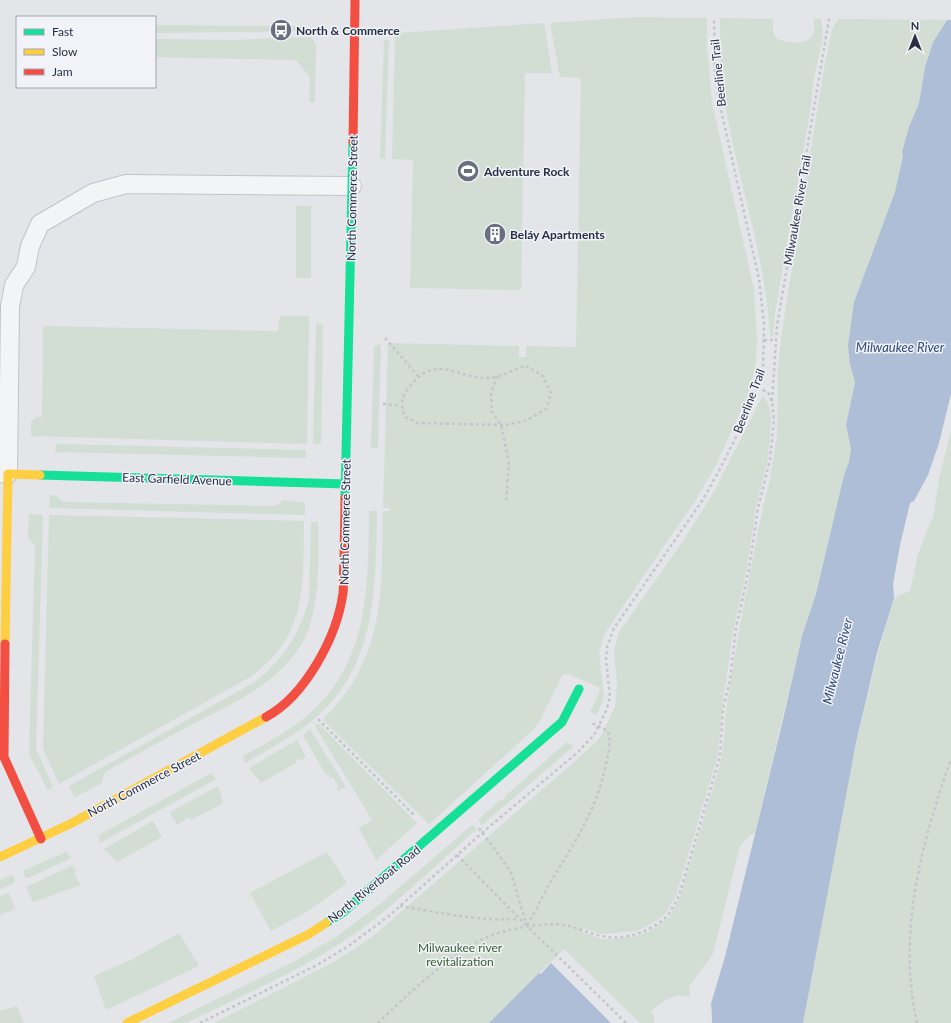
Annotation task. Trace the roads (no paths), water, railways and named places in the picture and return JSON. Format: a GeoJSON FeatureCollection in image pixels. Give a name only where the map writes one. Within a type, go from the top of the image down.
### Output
{"type":"FeatureCollection","features":[{"type":"Feature","properties":{"kind":"street","name":"North Commerce Street"},"geometry":{"type":"LineString","coordinates":[[0,857],[41,839],[276,711],[292,697],[323,653],[336,622],[343,593],[356,34],[354,0]]}},
{"type":"Feature","properties":{"kind":"street","name":"East Garfield Avenue"},"geometry":{"type":"LineString","coordinates":[[4,474],[346,484]]}},
{"type":"Feature","properties":{"kind":"street"},"geometry":{"type":"LineString","coordinates":[[4,474],[4,757],[41,839]]}},
{"type":"Feature","properties":{"kind":"street","name":"North Riverboat Road"},"geometry":{"type":"LineString","coordinates":[[127,1023],[309,934],[342,913],[562,722],[579,689]]}},
{"type":"Feature","properties":{"kind":"lane"},"geometry":{"type":"LineString","coordinates":[[4,474],[10,306],[14,285],[26,267],[30,246],[40,224],[93,193],[126,184],[352,186]]}},
{"type":"Feature","properties":{"kind":"water","name":"Milwaukee River"},"geometry":{"type":"Polygon","coordinates":[[[948,0],[951,0],[951,394],[939,443],[928,475],[914,501],[910,503],[900,545],[893,584],[894,598],[877,653],[856,743],[803,1023],[712,1023],[711,1003],[725,956],[802,636],[816,594],[844,475],[849,462],[851,449],[846,425],[855,382],[850,364],[848,346],[854,302],[895,192],[903,156],[902,152],[909,127],[919,103],[925,67],[933,42],[947,20],[948,0]]]}},
{"type":"Feature","properties":{"kind":"water"},"geometry":{"type":"Polygon","coordinates":[[[551,963],[611,1023],[489,1023],[539,973],[541,974],[551,963]]]}},
{"type":"Feature","properties":{"kind":"place","name":"North & Commerce"},"geometry":{"type":"Point","coordinates":[281,30]}},
{"type":"Feature","properties":{"kind":"place","name":"Adventure Rock"},"geometry":{"type":"Point","coordinates":[468,171]}},
{"type":"Feature","properties":{"kind":"place","name":"Beláy Apartments"},"geometry":{"type":"Point","coordinates":[495,234]}},
{"type":"Feature","properties":{"kind":"park label","name":"Milwaukee river revitalization"},"geometry":{"type":"Point","coordinates":[460,954]}}]}
